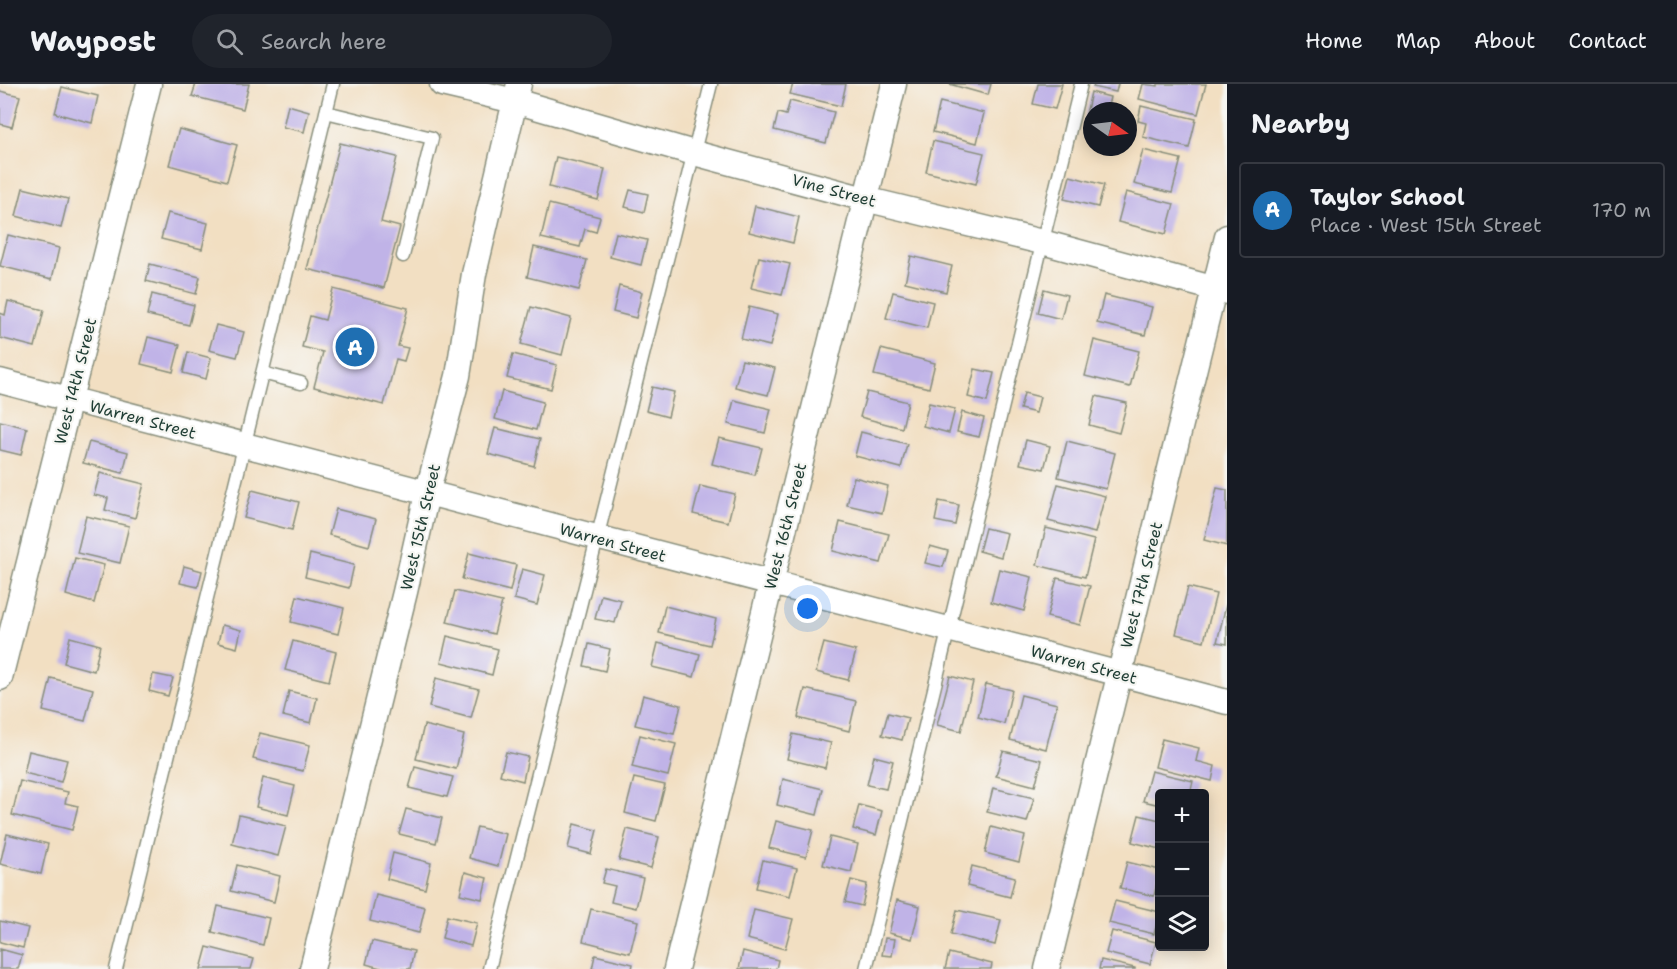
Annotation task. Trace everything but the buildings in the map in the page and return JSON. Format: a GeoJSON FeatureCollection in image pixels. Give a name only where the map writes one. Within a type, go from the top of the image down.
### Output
{"type":"FeatureCollection","features":[{"type":"Feature","properties":{"kind":"street","name":"West 14th Street"},"geometry":{"type":"LineString","coordinates":[[0,678],[149,84]]}},
{"type":"Feature","properties":{"kind":"street","name":"Vine Street"},"geometry":{"type":"LineString","coordinates":[[442,84],[517,92],[694,153],[1221,290]]}},
{"type":"Feature","properties":{"kind":"street","name":"West 16th Street"},"geometry":{"type":"LineString","coordinates":[[676,969],[894,84]]}},
{"type":"Feature","properties":{"kind":"street","name":"West 15th Street"},"geometry":{"type":"LineString","coordinates":[[312,969],[427,494],[458,376],[474,274],[517,92]]}},
{"type":"Feature","properties":{"kind":"street","name":"West 17th Street"},"geometry":{"type":"LineString","coordinates":[[1047,969],[1119,674],[1221,290],[1227,237]]}},
{"type":"Feature","properties":{"kind":"street","name":"Warren Street"},"geometry":{"type":"LineString","coordinates":[[0,381],[1227,702]]}},
{"type":"Feature","properties":{"kind":"lane"},"geometry":{"type":"LineString","coordinates":[[116,969],[333,84]]}},
{"type":"Feature","properties":{"kind":"lane"},"geometry":{"type":"LineString","coordinates":[[489,969],[711,84]]}},
{"type":"Feature","properties":{"kind":"lane"},"geometry":{"type":"LineString","coordinates":[[866,969],[1080,84]]}},
{"type":"Feature","properties":{"kind":"lane"},"geometry":{"type":"LineString","coordinates":[[326,112],[432,138],[403,256]]}},
{"type":"Feature","properties":{"kind":"lane"},"geometry":{"type":"LineString","coordinates":[[262,373],[301,383]]}},
{"type":"Feature","properties":{"kind":"place","name":"Taylor School"},"geometry":{"type":"Point","coordinates":[355,347]}}]}
